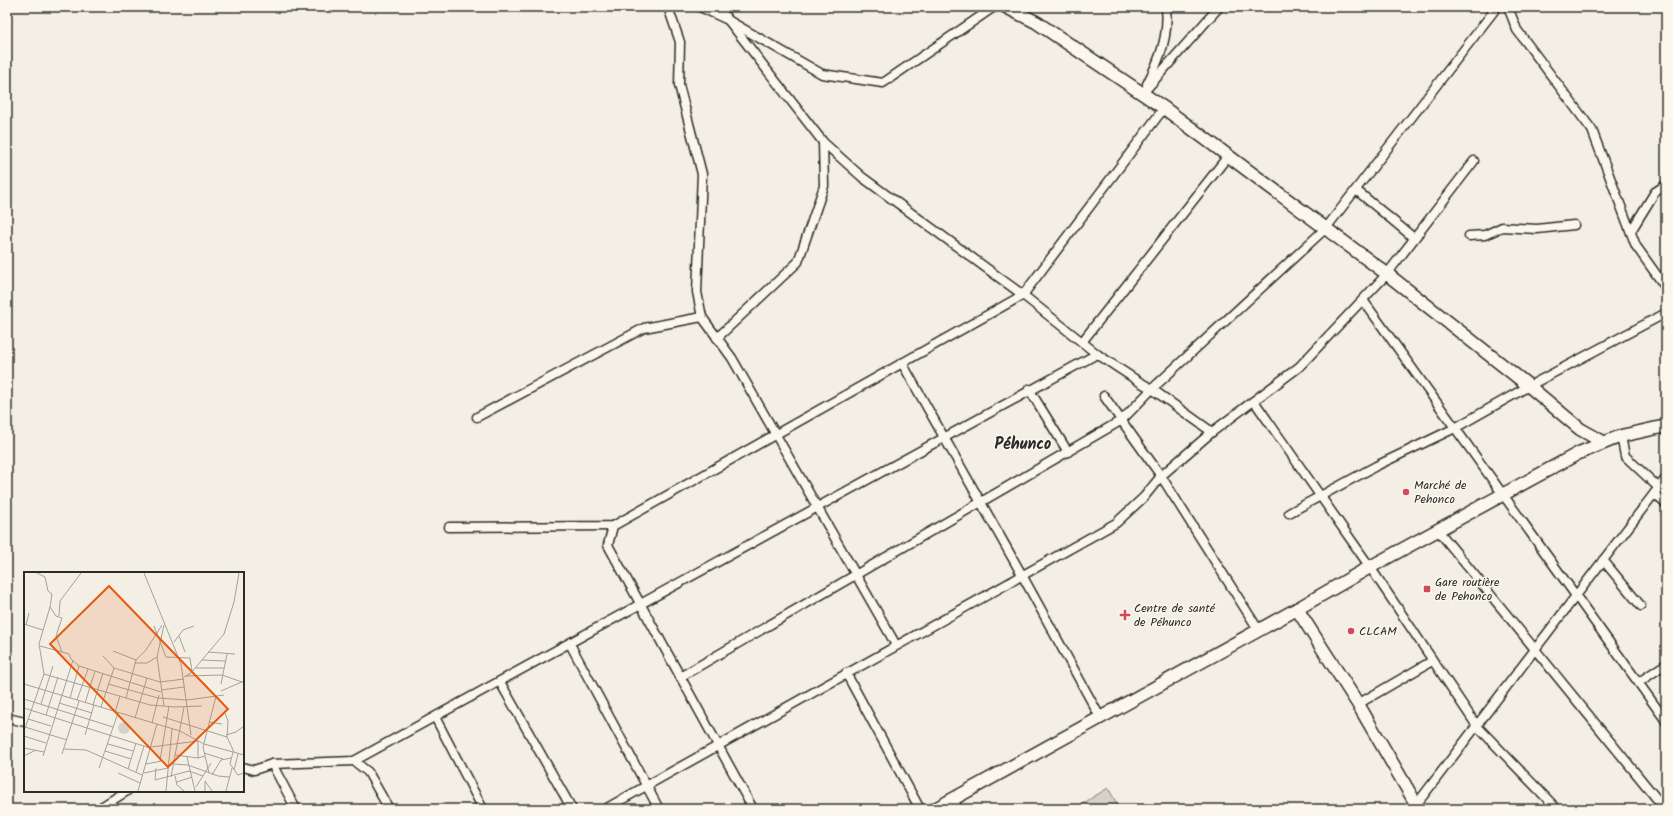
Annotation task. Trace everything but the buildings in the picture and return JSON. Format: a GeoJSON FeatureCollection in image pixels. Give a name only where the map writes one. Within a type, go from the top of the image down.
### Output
{"type":"FeatureCollection","features":[{"type":"Feature","properties":{"kind":"main road"},"geometry":{"type":"LineString","coordinates":[[1006,7],[1036,22],[1164,108],[1387,274],[1529,386],[1580,429],[1603,442]]}},
{"type":"Feature","properties":{"kind":"main road"},"geometry":{"type":"LineString","coordinates":[[935,809],[955,804],[1100,717],[1502,494],[1579,453],[1621,436],[1666,426]]}},
{"type":"Feature","properties":{"kind":"main road"},"geometry":{"type":"LineString","coordinates":[[1579,453],[1580,429]]}},
{"type":"Feature","properties":{"kind":"main road"},"geometry":{"type":"LineString","coordinates":[[1297,609],[1358,704],[1418,807]]}},
{"type":"Feature","properties":{"kind":"street"},"geometry":{"type":"LineString","coordinates":[[668,7],[680,42],[679,85],[702,174],[697,292],[702,317],[732,358],[896,645]]}},
{"type":"Feature","properties":{"kind":"street"},"geometry":{"type":"LineString","coordinates":[[700,7],[726,19],[822,74],[883,83],[994,7]]}},
{"type":"Feature","properties":{"kind":"street"},"geometry":{"type":"LineString","coordinates":[[718,7],[823,142],[862,177],[1023,295],[1097,354],[1152,389],[1212,432]]}},
{"type":"Feature","properties":{"kind":"street"},"geometry":{"type":"LineString","coordinates":[[1142,94],[1162,54],[1168,23],[1166,7]]}},
{"type":"Feature","properties":{"kind":"street"},"geometry":{"type":"LineString","coordinates":[[1142,94],[1219,7]]}},
{"type":"Feature","properties":{"kind":"street"},"geometry":{"type":"LineString","coordinates":[[680,677],[1122,420],[1152,389],[1326,228],[1497,7]]}},
{"type":"Feature","properties":{"kind":"street"},"geometry":{"type":"LineString","coordinates":[[1508,7],[1517,30],[1592,130],[1636,246],[1666,288]]}},
{"type":"Feature","properties":{"kind":"street"},"geometry":{"type":"LineString","coordinates":[[449,527],[613,526],[1023,295],[1164,108]]}},
{"type":"Feature","properties":{"kind":"street"},"geometry":{"type":"LineString","coordinates":[[718,338],[798,262],[824,186],[823,142]]}},
{"type":"Feature","properties":{"kind":"street"},"geometry":{"type":"LineString","coordinates":[[1082,342],[1228,156]]}},
{"type":"Feature","properties":{"kind":"street"},"geometry":{"type":"LineString","coordinates":[[605,809],[1116,523],[1144,497],[1161,476],[1212,432],[1299,367],[1387,274],[1474,161]]}},
{"type":"Feature","properties":{"kind":"street"},"geometry":{"type":"LineString","coordinates":[[1631,231],[1656,192],[1666,185]]}},
{"type":"Feature","properties":{"kind":"street"},"geometry":{"type":"LineString","coordinates":[[1356,190],[1414,238]]}},
{"type":"Feature","properties":{"kind":"street"},"geometry":{"type":"LineString","coordinates":[[1469,236],[1485,235],[1502,227],[1537,229],[1574,225]]}},
{"type":"Feature","properties":{"kind":"street"},"geometry":{"type":"LineString","coordinates":[[1363,300],[1502,494],[1577,595],[1666,721]]}},
{"type":"Feature","properties":{"kind":"street"},"geometry":{"type":"LineString","coordinates":[[1289,513],[1376,466],[1455,428],[1529,386],[1666,313]]}},
{"type":"Feature","properties":{"kind":"street"},"geometry":{"type":"LineString","coordinates":[[477,417],[644,328],[702,317]]}},
{"type":"Feature","properties":{"kind":"street"},"geometry":{"type":"LineString","coordinates":[[244,767],[254,770],[272,764],[354,761],[1097,354]]}},
{"type":"Feature","properties":{"kind":"street"},"geometry":{"type":"LineString","coordinates":[[902,363],[1022,575],[1100,717]]}},
{"type":"Feature","properties":{"kind":"street"},"geometry":{"type":"LineString","coordinates":[[1029,390],[1068,452]]}},
{"type":"Feature","properties":{"kind":"street"},"geometry":{"type":"LineString","coordinates":[[1104,396],[1161,476],[1258,629]]}},
{"type":"Feature","properties":{"kind":"street"},"geometry":{"type":"LineString","coordinates":[[1254,401],[1370,567],[1477,726],[1557,809]]}},
{"type":"Feature","properties":{"kind":"street"},"geometry":{"type":"LineString","coordinates":[[1621,436],[1625,456],[1666,504]]}},
{"type":"Feature","properties":{"kind":"street"},"geometry":{"type":"LineString","coordinates":[[1418,807],[1477,726],[1666,478]]}},
{"type":"Feature","properties":{"kind":"street"},"geometry":{"type":"LineString","coordinates":[[613,526],[608,546],[753,809]]}},
{"type":"Feature","properties":{"kind":"street"},"geometry":{"type":"LineString","coordinates":[[1437,530],[1665,809]]}},
{"type":"Feature","properties":{"kind":"street"},"geometry":{"type":"LineString","coordinates":[[1603,560],[1641,606]]}},
{"type":"Feature","properties":{"kind":"street"},"geometry":{"type":"LineString","coordinates":[[570,644],[659,809]]}},
{"type":"Feature","properties":{"kind":"street"},"geometry":{"type":"LineString","coordinates":[[1358,704],[1432,661]]}},
{"type":"Feature","properties":{"kind":"street"},"geometry":{"type":"LineString","coordinates":[[1639,682],[1666,664]]}},
{"type":"Feature","properties":{"kind":"street"},"geometry":{"type":"LineString","coordinates":[[846,673],[920,809]]}},
{"type":"Feature","properties":{"kind":"street"},"geometry":{"type":"LineString","coordinates":[[500,682],[572,809]]}},
{"type":"Feature","properties":{"kind":"street"},"geometry":{"type":"LineString","coordinates":[[435,717],[483,809]]}},
{"type":"Feature","properties":{"kind":"street"},"geometry":{"type":"LineString","coordinates":[[7,718],[24,722]]}},
{"type":"Feature","properties":{"kind":"street"},"geometry":{"type":"LineString","coordinates":[[354,761],[368,772],[388,809]]}},
{"type":"Feature","properties":{"kind":"street"},"geometry":{"type":"LineString","coordinates":[[272,764],[296,809]]}},
{"type":"Feature","properties":{"kind":"street"},"geometry":{"type":"LineString","coordinates":[[98,809],[125,792]]}},
{"type":"Feature","properties":{"kind":"shaded area"},"geometry":{"type":"Polygon","coordinates":[[[1108,788],[1120,809],[1074,809],[1108,788]]]}},
{"type":"Feature","properties":{"kind":"place","name":"Marché de Pehonco"},"geometry":{"type":"Point","coordinates":[1406,492]}},
{"type":"Feature","properties":{"kind":"place","name":"Gare routière de Pehonco"},"geometry":{"type":"Point","coordinates":[1427,589]}},
{"type":"Feature","properties":{"kind":"place","name":"Centre de santé de Péhunco"},"geometry":{"type":"Point","coordinates":[1125,615]}},
{"type":"Feature","properties":{"kind":"place","name":"CLCAM"},"geometry":{"type":"Point","coordinates":[1351,631]}},
{"type":"Feature","properties":{"kind":"district","name":"Péhunco"},"geometry":{"type":"Point","coordinates":[1023,443]}}]}
